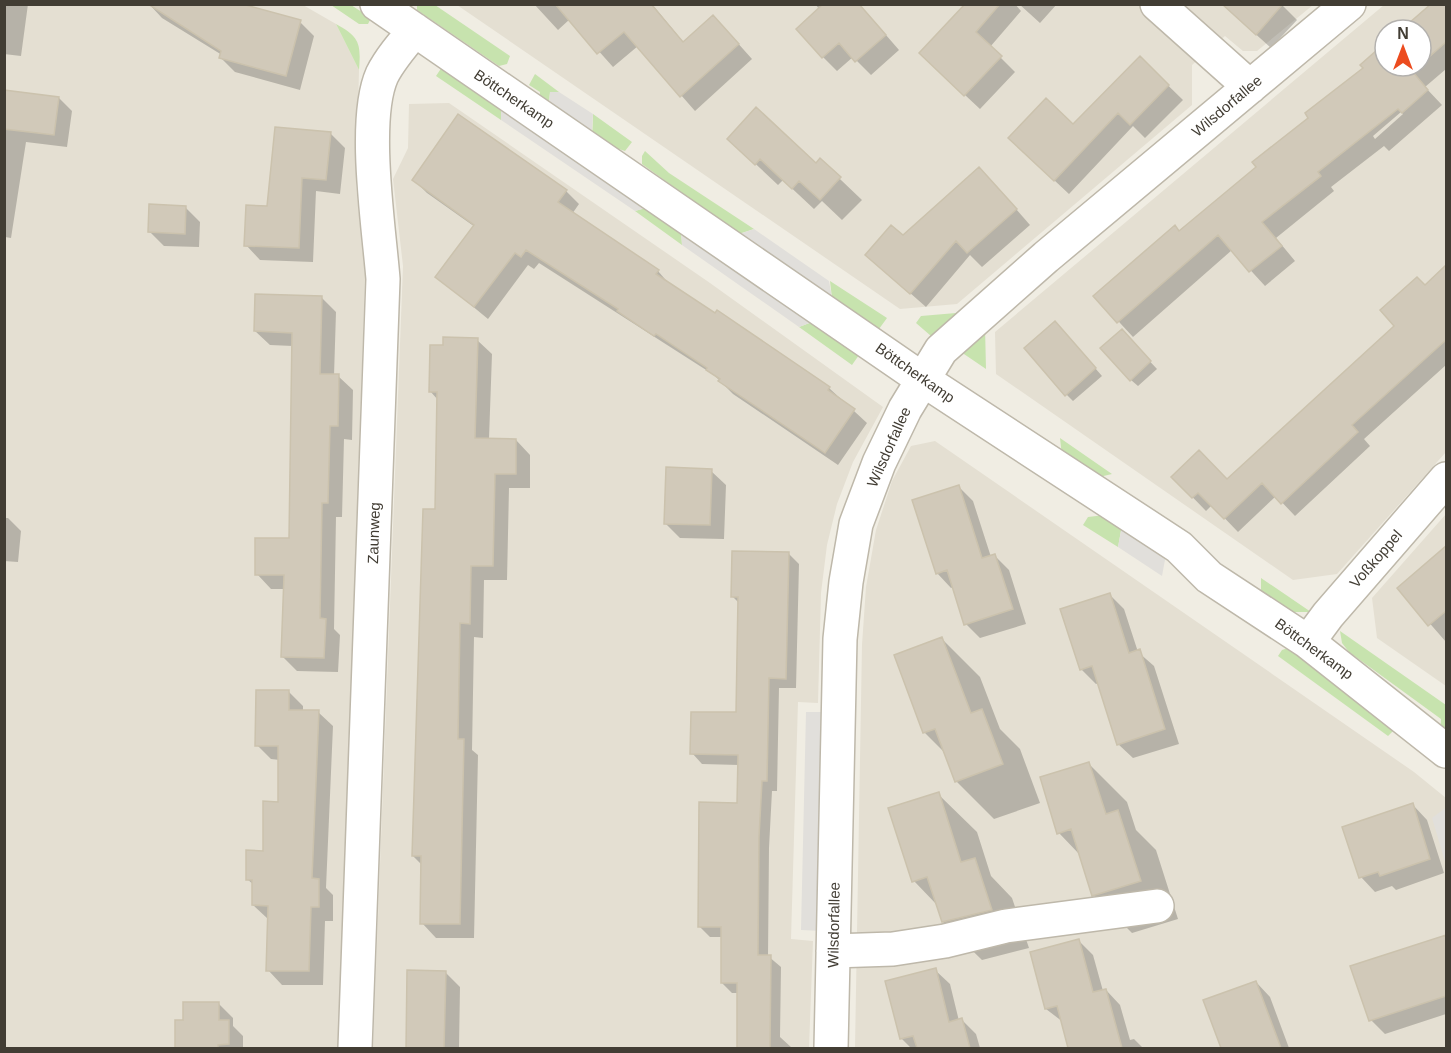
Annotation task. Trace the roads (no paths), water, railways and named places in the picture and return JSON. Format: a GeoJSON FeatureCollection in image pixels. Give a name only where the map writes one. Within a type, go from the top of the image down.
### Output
{"type":"FeatureCollection","features":[{"type":"Feature","properties":{"kind":"street","name":"Böttcherkamp"},"geometry":{"type":"LineString","coordinates":[[377,4],[922,379],[1095,495],[1119,507],[1169,541],[1209,577],[1308,642],[1446,751]]}},
{"type":"Feature","properties":{"kind":"street"},"geometry":{"type":"LineString","coordinates":[[1157,4],[1250,87]]}},
{"type":"Feature","properties":{"kind":"street","name":"Wilsdorfallee"},"geometry":{"type":"LineString","coordinates":[[831,1048],[840,639],[846,582],[860,514],[892,436],[922,379],[941,350],[1003,294],[1349,4]]}},
{"type":"Feature","properties":{"kind":"street","name":"Zaunweg"},"geometry":{"type":"LineString","coordinates":[[355,1048],[383,279],[374,171],[375,101],[382,75],[415,30]]}},
{"type":"Feature","properties":{"kind":"street","name":"Voßkoppel"},"geometry":{"type":"LineString","coordinates":[[1308,642],[1328,615],[1446,479]]}},
{"type":"Feature","properties":{"kind":"street"},"geometry":{"type":"LineString","coordinates":[[833,951],[892,949],[945,941],[1006,926],[1157,906]]}}]}
